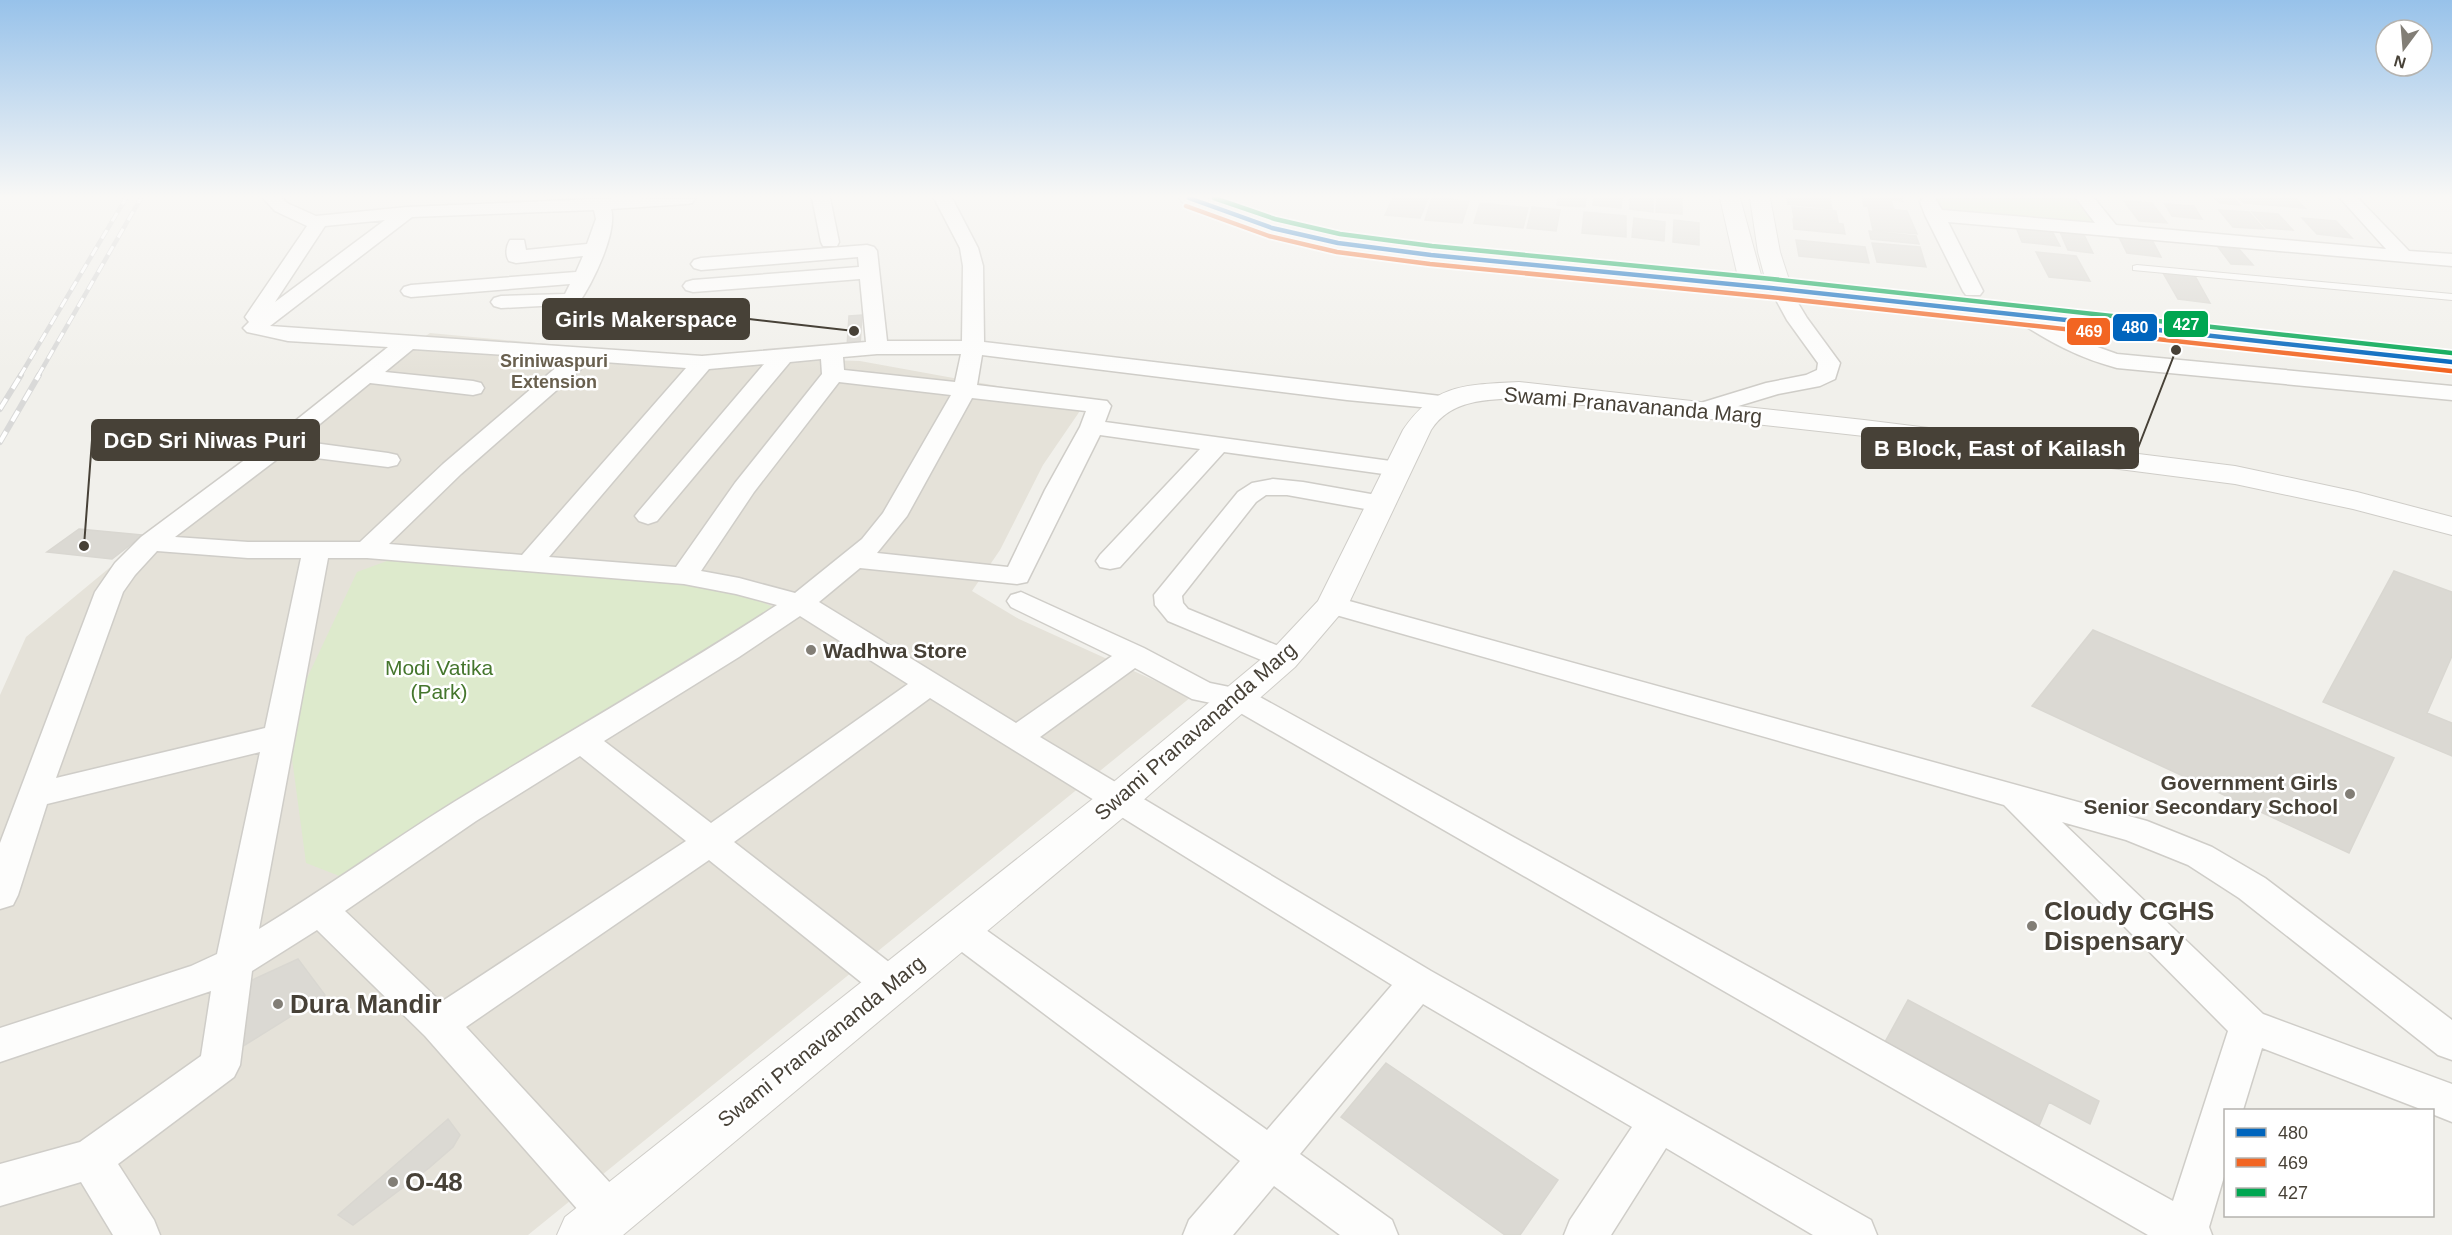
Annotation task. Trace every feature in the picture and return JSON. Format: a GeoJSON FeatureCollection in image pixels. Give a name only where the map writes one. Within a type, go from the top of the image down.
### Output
{"type":"FeatureCollection","features":[{"type":"Feature","properties":{"kind":"main road"},"geometry":{"type":"LineString","coordinates":[[1440,256],[1749,277]]}},
{"type":"Feature","properties":{"kind":"main road"},"geometry":{"type":"LineString","coordinates":[[1576,256],[1776,280],[2023,316],[2452,362]]}},
{"type":"Feature","properties":{"kind":"main road"},"geometry":{"type":"LineString","coordinates":[[1776,280],[1973,291],[2452,342]]}},
{"type":"Feature","properties":{"kind":"street"},"geometry":{"type":"LineString","coordinates":[[255,328],[253,321],[298,256]]}},
{"type":"Feature","properties":{"kind":"street"},"geometry":{"type":"LineString","coordinates":[[255,328],[350,256]]}},
{"type":"Feature","properties":{"kind":"street"},"geometry":{"type":"LineString","coordinates":[[538,350],[571,300],[592,256]]}},
{"type":"Feature","properties":{"kind":"street"},"geometry":{"type":"LineString","coordinates":[[701,264],[808,256]]}},
{"type":"Feature","properties":{"kind":"street"},"geometry":{"type":"LineString","coordinates":[[868,256],[877,348]]}},
{"type":"Feature","properties":{"kind":"street"},"geometry":{"type":"LineString","coordinates":[[0,1045],[202,978],[234,963],[320,910],[464,812],[690,675],[800,603],[856,559],[871,545],[894,516],[965,390],[973,347],[973,266],[971,256]]}},
{"type":"Feature","properties":{"kind":"street"},"geometry":{"type":"LineString","coordinates":[[1744,256],[1749,277]]}},
{"type":"Feature","properties":{"kind":"street"},"geometry":{"type":"LineString","coordinates":[[1702,410],[1827,375],[1829,363],[1797,320],[1776,280],[1771,256]]}},
{"type":"Feature","properties":{"kind":"street"},"geometry":{"type":"LineString","coordinates":[[1955,256],[1973,291]]}},
{"type":"Feature","properties":{"kind":"street"},"geometry":{"type":"LineString","coordinates":[[2400,256],[2452,260]]}},
{"type":"Feature","properties":{"kind":"street"},"geometry":{"type":"LineString","coordinates":[[693,286],[870,272]]}},
{"type":"Feature","properties":{"kind":"street"},"geometry":{"type":"LineString","coordinates":[[571,300],[413,299],[584,277]]}},
{"type":"Feature","properties":{"kind":"street"},"geometry":{"type":"LineString","coordinates":[[2023,316],[2074,349],[2091,356],[2117,361],[2452,393]]}},
{"type":"Feature","properties":{"kind":"street"},"geometry":{"type":"LineString","coordinates":[[559,318],[725,317]]}},
{"type":"Feature","properties":{"kind":"street"},"geometry":{"type":"LineString","coordinates":[[255,328],[288,335],[538,350],[583,356],[702,363],[783,356],[833,363],[965,390],[1099,406],[1092,427],[1058,490],[1017,576],[856,559]]}},
{"type":"Feature","properties":{"kind":"street"},"geometry":{"type":"LineString","coordinates":[[0,895],[33,795],[109,592],[125,569],[150,543],[279,446],[408,342]]}},
{"type":"Feature","properties":{"kind":"street"},"geometry":{"type":"LineString","coordinates":[[684,576],[833,363],[877,348],[973,347],[1347,393],[1441,402]]}},
{"type":"Feature","properties":{"kind":"street"},"geometry":{"type":"LineString","coordinates":[[367,550],[452,469],[583,356]]}},
{"type":"Feature","properties":{"kind":"street"},"geometry":{"type":"LineString","coordinates":[[648,516],[783,356]]}},
{"type":"Feature","properties":{"kind":"street"},"geometry":{"type":"LineString","coordinates":[[528,564],[702,363]]}},
{"type":"Feature","properties":{"kind":"street"},"geometry":{"type":"LineString","coordinates":[[363,376],[473,388]]}},
{"type":"Feature","properties":{"kind":"street","name":"Swami Pranavananda Marg"},"geometry":{"type":"LineString","coordinates":[[596,1224],[1118,800],[1283,658],[1332,605],[1425,415],[1441,402],[1470,394],[1519,390],[2062,452],[2235,475],[2357,501],[2452,526]]}},
{"type":"Feature","properties":{"kind":"street"},"geometry":{"type":"LineString","coordinates":[[1092,427],[1398,469]]}},
{"type":"Feature","properties":{"kind":"street"},"geometry":{"type":"LineString","coordinates":[[1110,561],[1219,443]]}},
{"type":"Feature","properties":{"kind":"street"},"geometry":{"type":"LineString","coordinates":[[279,446],[388,460]]}},
{"type":"Feature","properties":{"kind":"street"},"geometry":{"type":"LineString","coordinates":[[1283,658],[1178,615],[1169,605],[1168,595],[1247,497],[1257,490],[1265,487],[1286,487],[1382,504]]}},
{"type":"Feature","properties":{"kind":"street"},"geometry":{"type":"LineString","coordinates":[[150,543],[248,550],[367,550],[684,576],[739,586],[800,603],[1418,982],[1660,1120],[1855,1235]]}},
{"type":"Feature","properties":{"kind":"street"},"geometry":{"type":"LineString","coordinates":[[0,1185],[91,1159],[220,1065],[234,963],[315,550]]}},
{"type":"Feature","properties":{"kind":"street"},"geometry":{"type":"LineString","coordinates":[[1021,601],[1134,655],[1203,692],[1238,698],[2186,1234],[2249,1026]]}},
{"type":"Feature","properties":{"kind":"street"},"geometry":{"type":"LineString","coordinates":[[1332,605],[2135,830],[2200,856],[2252,888],[2452,1043]]}},
{"type":"Feature","properties":{"kind":"street"},"geometry":{"type":"LineString","coordinates":[[1017,738],[1134,655]]}},
{"type":"Feature","properties":{"kind":"street"},"geometry":{"type":"LineString","coordinates":[[439,1024],[711,841],[929,683]]}},
{"type":"Feature","properties":{"kind":"street"},"geometry":{"type":"LineString","coordinates":[[33,795],[279,736]]}},
{"type":"Feature","properties":{"kind":"street"},"geometry":{"type":"LineString","coordinates":[[582,740],[890,984]]}},
{"type":"Feature","properties":{"kind":"street"},"geometry":{"type":"LineString","coordinates":[[2016,798],[2249,1026],[2452,1102]]}},
{"type":"Feature","properties":{"kind":"street"},"geometry":{"type":"LineString","coordinates":[[320,910],[439,1024],[596,1224]]}},
{"type":"Feature","properties":{"kind":"street"},"geometry":{"type":"LineString","coordinates":[[959,930],[1376,1235]]}},
{"type":"Feature","properties":{"kind":"street"},"geometry":{"type":"LineString","coordinates":[[1205,1235],[1418,982]]}},
{"type":"Feature","properties":{"kind":"street"},"geometry":{"type":"LineString","coordinates":[[1586,1235],[1660,1120]]}},
{"type":"Feature","properties":{"kind":"street"},"geometry":{"type":"LineString","coordinates":[[91,1159],[138,1235]]}},
{"type":"Feature","properties":{"kind":"lane"},"geometry":{"type":"LineString","coordinates":[[2137,268],[2452,297]]}},
{"type":"Feature","properties":{"kind":"shaded area"},"geometry":{"type":"Polygon","coordinates":[[[430,333],[679,356],[860,361],[1086,402],[1043,465],[1000,550],[972,591],[1019,619],[1191,697],[528,1235],[0,1235],[0,695],[26,637],[189,502],[430,333]]]}},
{"type":"Feature","properties":{"kind":"green space","name":"Modi Vatika (Park)"},"geometry":{"type":"Polygon","coordinates":[[[406,554],[728,586],[783,612],[342,877],[306,863],[291,751],[300,693],[357,572],[406,554]]]}},
{"type":"Feature","properties":{"kind":"building"},"geometry":{"type":"Polygon","coordinates":[[[1799,256],[1867,256],[1869,263],[1799,256]]]}},
{"type":"Feature","properties":{"kind":"building"},"geometry":{"type":"Polygon","coordinates":[[[1875,256],[1923,256],[1926,267],[1877,262],[1875,256]]]}},
{"type":"Feature","properties":{"kind":"building"},"geometry":{"type":"Polygon","coordinates":[[[2038,256],[2076,256],[2090,281],[2049,277],[2038,256]]]}},
{"type":"Feature","properties":{"kind":"building"},"geometry":{"type":"Polygon","coordinates":[[[2225,256],[2245,256],[2253,265],[2231,264],[2225,256]]]}},
{"type":"Feature","properties":{"kind":"building"},"geometry":{"type":"Polygon","coordinates":[[[2163,273],[2195,276],[2210,303],[2178,299],[2163,273]]]}},
{"type":"Feature","properties":{"kind":"building"},"geometry":{"type":"Polygon","coordinates":[[[862,315],[860,346],[847,347],[849,316],[862,315]]]}},
{"type":"Feature","properties":{"kind":"building"},"geometry":{"type":"Polygon","coordinates":[[[79,529],[143,535],[112,559],[47,552],[79,529]]]}},
{"type":"Feature","properties":{"kind":"building"},"geometry":{"type":"Polygon","coordinates":[[[2394,571],[2452,592],[2452,656],[2427,713],[2452,723],[2452,756],[2323,702],[2394,571]]]}},
{"type":"Feature","properties":{"kind":"building"},"geometry":{"type":"Polygon","coordinates":[[[2093,630],[2394,758],[2349,853],[2032,706],[2093,630]]]}},
{"type":"Feature","properties":{"kind":"building","name":"Dura Mandir"},"geometry":{"type":"Polygon","coordinates":[[[298,959],[325,995],[237,1050],[250,981],[298,959]]]}},
{"type":"Feature","properties":{"kind":"building"},"geometry":{"type":"Polygon","coordinates":[[[1908,1000],[2099,1101],[2090,1124],[2049,1102],[2039,1126],[1885,1042],[1908,1000]]]}},
{"type":"Feature","properties":{"kind":"building"},"geometry":{"type":"Polygon","coordinates":[[[1386,1063],[1558,1180],[1520,1235],[1505,1235],[1341,1117],[1386,1063]]]}},
{"type":"Feature","properties":{"kind":"building","name":"O-48"},"geometry":{"type":"Polygon","coordinates":[[[448,1119],[460,1135],[453,1147],[429,1168],[353,1225],[338,1215],[448,1119]]]}},
{"type":"Feature","properties":{"kind":"railway"},"geometry":{"type":"LineString","coordinates":[[20,376],[92,256]]}},
{"type":"Feature","properties":{"kind":"railway"},"geometry":{"type":"LineString","coordinates":[[38,376],[108,256]]}},
{"type":"Feature","properties":{"kind":"railway"},"geometry":{"type":"LineString","coordinates":[[0,409],[21,375]]}},
{"type":"Feature","properties":{"kind":"railway"},"geometry":{"type":"LineString","coordinates":[[0,442],[39,375]]}},
{"type":"Feature","properties":{"kind":"transit line","name":"469"},"geometry":{"type":"LineString","coordinates":[[1365,256],[2451,371]]}},
{"type":"Feature","properties":{"kind":"transit line","name":"480"},"geometry":{"type":"LineString","coordinates":[[1438,256],[1771,288],[2452,362]]}},
{"type":"Feature","properties":{"kind":"transit line","name":"427"},"geometry":{"type":"LineString","coordinates":[[1531,256],[1772,279],[2452,353]]}},
{"type":"Feature","properties":{"kind":"place","name":"Girls Makerspace"},"geometry":{"type":"Point","coordinates":[854,331]}},
{"type":"Feature","properties":{"kind":"place","name":"B Block, East of Kailash"},"geometry":{"type":"Point","coordinates":[2176,350]}},
{"type":"Feature","properties":{"kind":"place","name":"DGD Sri Niwas Puri"},"geometry":{"type":"Point","coordinates":[84,546]}},
{"type":"Feature","properties":{"kind":"place","name":"Wadhwa Store"},"geometry":{"type":"Point","coordinates":[811,650]}},
{"type":"Feature","properties":{"kind":"place","name":"Government Girls Senior Secondary School"},"geometry":{"type":"Point","coordinates":[2350,794]}},
{"type":"Feature","properties":{"kind":"place","name":"Cloudy CGHS Dispensary"},"geometry":{"type":"Point","coordinates":[2032,926]}},
{"type":"Feature","properties":{"kind":"place","name":"Dura Mandir"},"geometry":{"type":"Point","coordinates":[278,1004]}},
{"type":"Feature","properties":{"kind":"place","name":"O-48"},"geometry":{"type":"Point","coordinates":[393,1182]}},
{"type":"Feature","properties":{"kind":"district","name":"Sriniwaspuri Extension"},"geometry":{"type":"Point","coordinates":[554,371]}}]}
